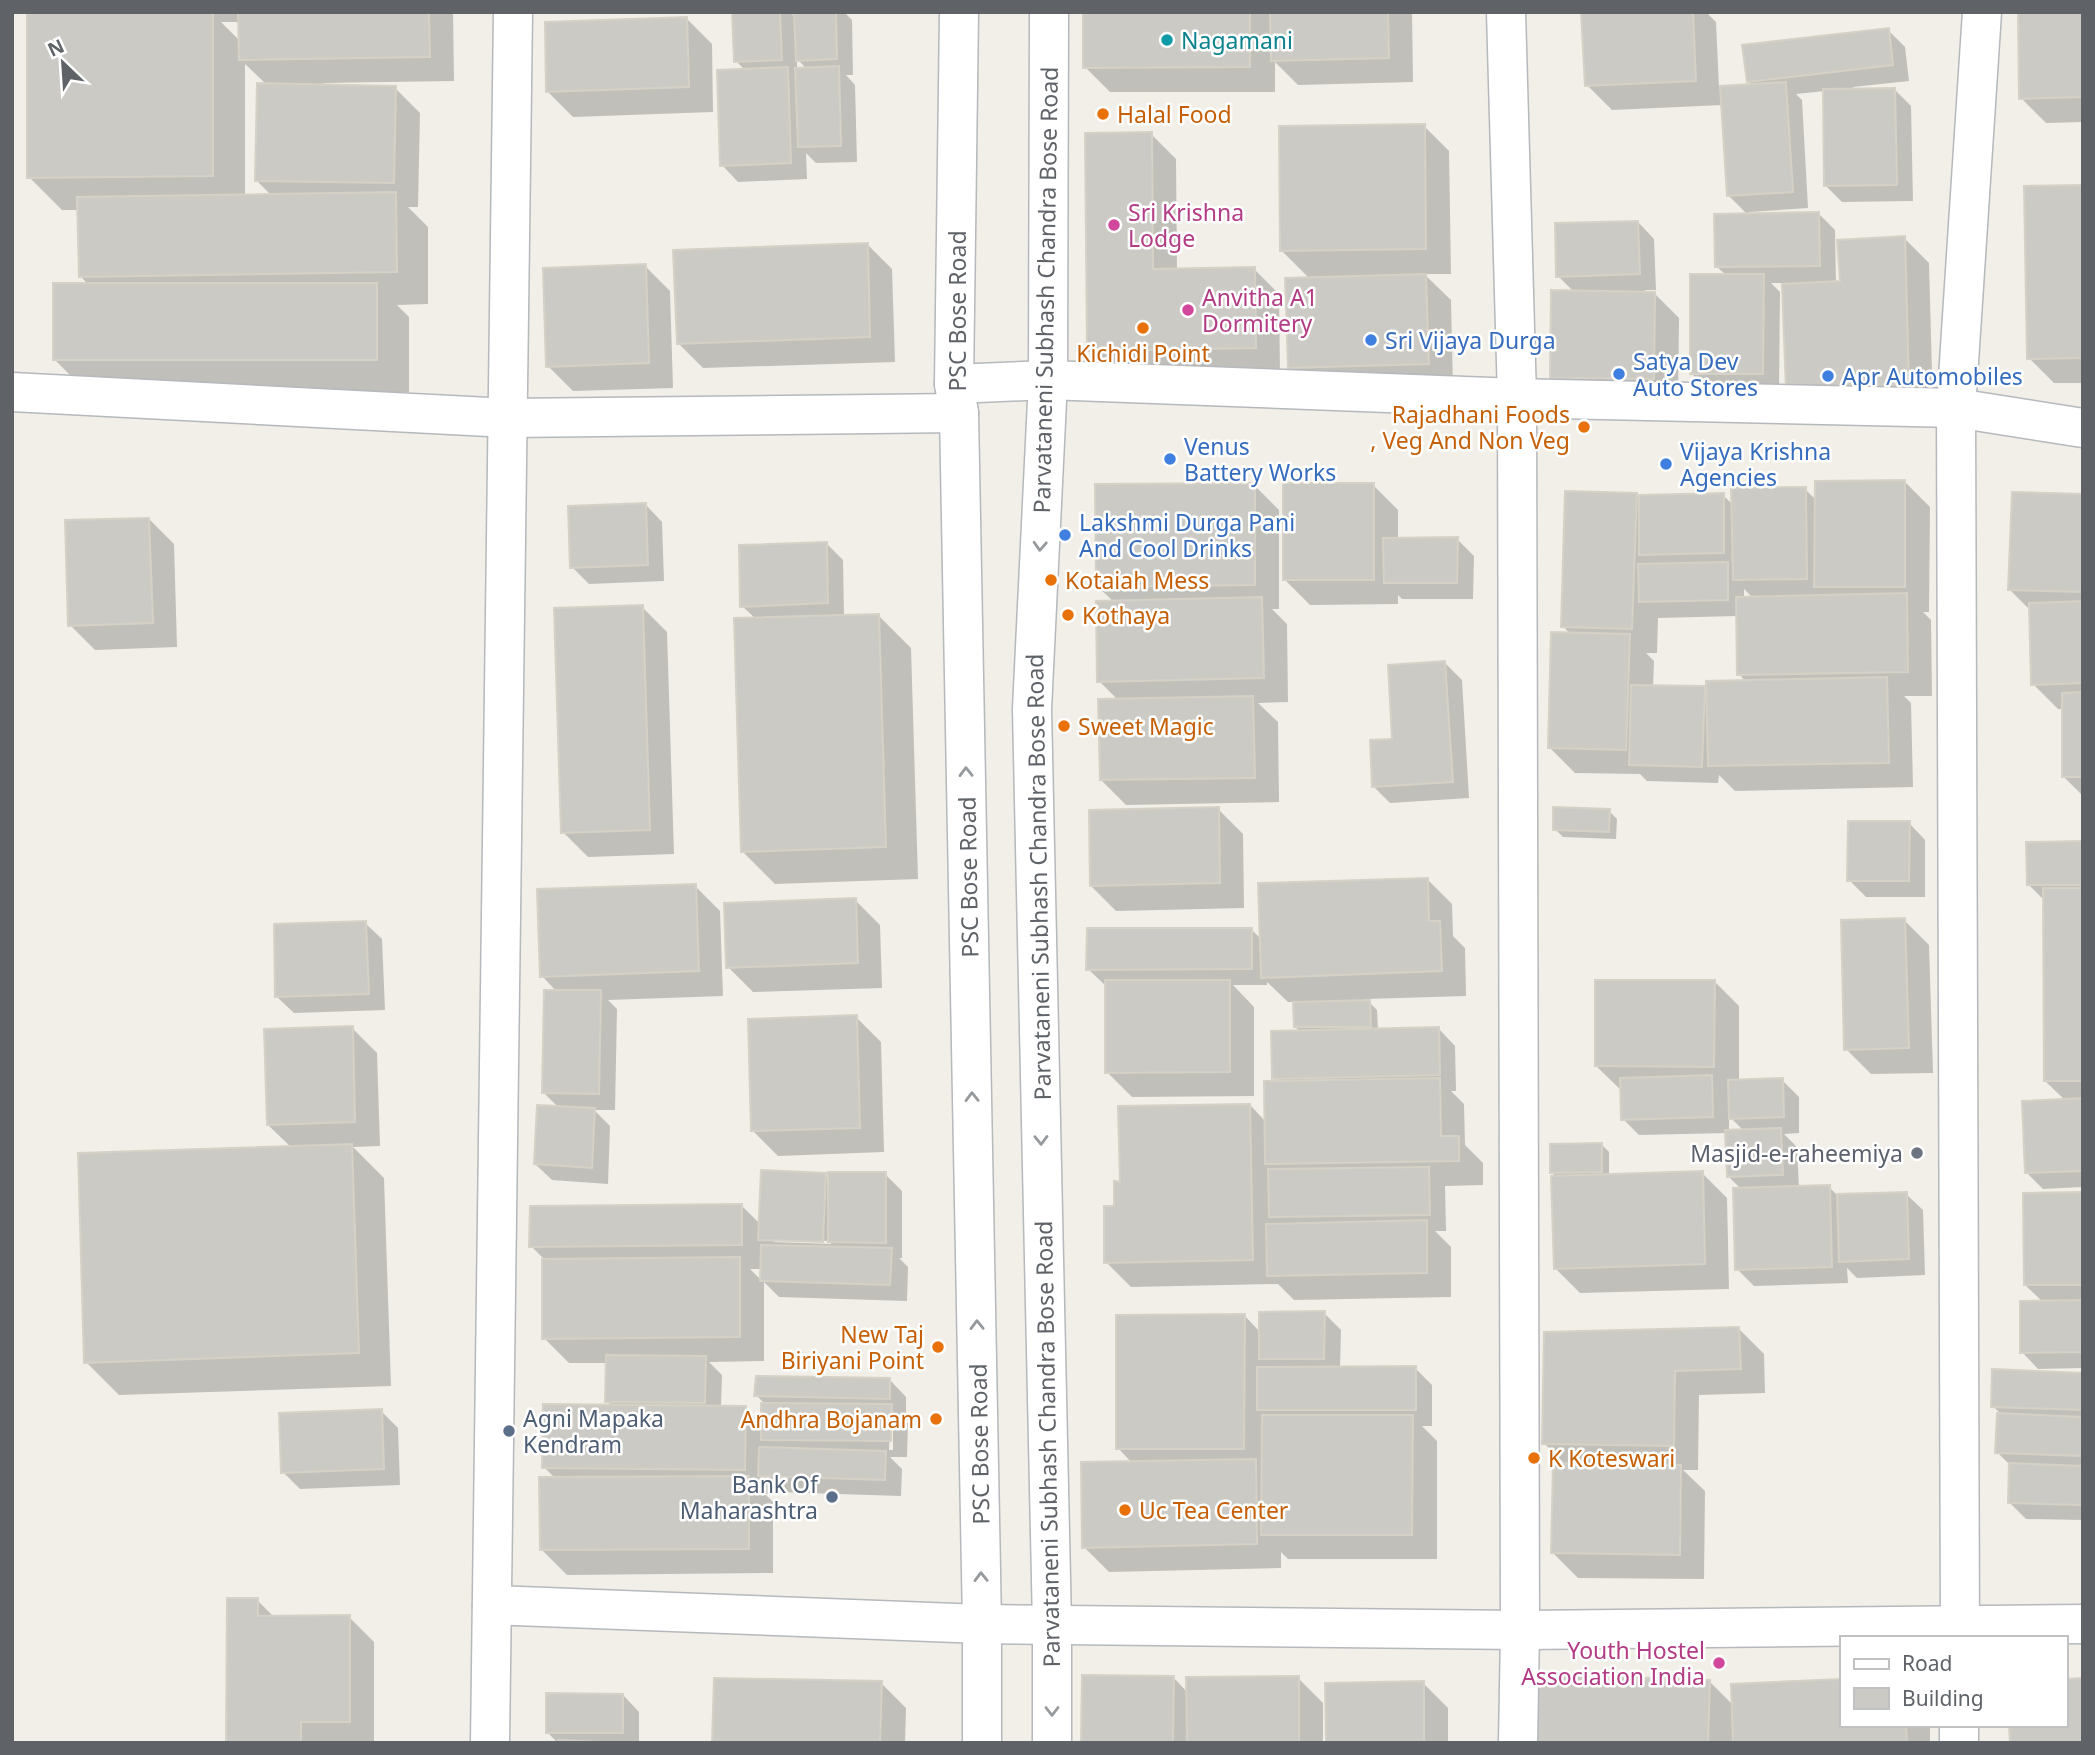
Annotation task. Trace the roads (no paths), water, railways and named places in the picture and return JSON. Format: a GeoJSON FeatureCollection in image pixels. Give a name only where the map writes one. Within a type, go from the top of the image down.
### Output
{"type":"FeatureCollection","features":[{"type":"Feature","properties":{"kind":"street"},"geometry":{"type":"LineString","coordinates":[[490,1743],[513,12]]}},
{"type":"Feature","properties":{"kind":"street","name":"PSC Bose Road"},"geometry":{"type":"LineString","coordinates":[[959,12],[957,398],[982,1624],[982,1743]]}},
{"type":"Feature","properties":{"kind":"street","name":"Parvataneni Subhash Chandra Bose Road"},"geometry":{"type":"LineString","coordinates":[[1049,12],[1048,380],[1032,709],[1052,1625],[1052,1743]]}},
{"type":"Feature","properties":{"kind":"street"},"geometry":{"type":"LineString","coordinates":[[1506,12],[1517,398],[1518,1743]]}},
{"type":"Feature","properties":{"kind":"street"},"geometry":{"type":"LineString","coordinates":[[1960,1632],[1956,408],[1982,12]]}},
{"type":"Feature","properties":{"kind":"street"},"geometry":{"type":"LineString","coordinates":[[12,392],[508,418],[957,398],[1048,380],[1517,398],[1956,408],[2083,428]]}},
{"type":"Feature","properties":{"kind":"street"},"geometry":{"type":"LineString","coordinates":[[492,1605],[1052,1625],[1960,1632],[2083,1624]]}},
{"type":"Feature","properties":{"kind":"place","name":"Nagamani"},"geometry":{"type":"Point","coordinates":[1167,40]}},
{"type":"Feature","properties":{"kind":"place","name":"Halal Food"},"geometry":{"type":"Point","coordinates":[1103,114]}},
{"type":"Feature","properties":{"kind":"place","name":"Sri Krishna Lodge"},"geometry":{"type":"Point","coordinates":[1114,225]}},
{"type":"Feature","properties":{"kind":"place","name":"Anvitha A1 Dormitery"},"geometry":{"type":"Point","coordinates":[1188,310]}},
{"type":"Feature","properties":{"kind":"place","name":"Kichidi Point"},"geometry":{"type":"Point","coordinates":[1143,328]}},
{"type":"Feature","properties":{"kind":"place","name":"Sri Vijaya Durga"},"geometry":{"type":"Point","coordinates":[1371,340]}},
{"type":"Feature","properties":{"kind":"place","name":"Satya Dev Auto Stores"},"geometry":{"type":"Point","coordinates":[1619,374]}},
{"type":"Feature","properties":{"kind":"place","name":"Apr Automobiles"},"geometry":{"type":"Point","coordinates":[1828,376]}},
{"type":"Feature","properties":{"kind":"place","name":"Rajadhani Foods , Veg And Non Veg"},"geometry":{"type":"Point","coordinates":[1584,427]}},
{"type":"Feature","properties":{"kind":"place","name":"Venus Battery Works"},"geometry":{"type":"Point","coordinates":[1170,459]}},
{"type":"Feature","properties":{"kind":"place","name":"Vijaya Krishna Agencies"},"geometry":{"type":"Point","coordinates":[1666,464]}},
{"type":"Feature","properties":{"kind":"place","name":"Lakshmi Durga Pani And Cool Drinks"},"geometry":{"type":"Point","coordinates":[1065,535]}},
{"type":"Feature","properties":{"kind":"place","name":"Kotaiah Mess"},"geometry":{"type":"Point","coordinates":[1051,580]}},
{"type":"Feature","properties":{"kind":"place","name":"Kothaya"},"geometry":{"type":"Point","coordinates":[1068,615]}},
{"type":"Feature","properties":{"kind":"place","name":"Sweet Magic"},"geometry":{"type":"Point","coordinates":[1064,726]}},
{"type":"Feature","properties":{"kind":"place","name":"Masjid-e-raheemiya"},"geometry":{"type":"Point","coordinates":[1917,1153]}},
{"type":"Feature","properties":{"kind":"place","name":"New Taj Biriyani Point"},"geometry":{"type":"Point","coordinates":[938,1347]}},
{"type":"Feature","properties":{"kind":"place","name":"Andhra Bojanam"},"geometry":{"type":"Point","coordinates":[936,1419]}},
{"type":"Feature","properties":{"kind":"place","name":"Agni Mapaka Kendram"},"geometry":{"type":"Point","coordinates":[509,1431]}},
{"type":"Feature","properties":{"kind":"place","name":"K Koteswari"},"geometry":{"type":"Point","coordinates":[1534,1458]}},
{"type":"Feature","properties":{"kind":"place","name":"Bank Of Maharashtra"},"geometry":{"type":"Point","coordinates":[832,1497]}},
{"type":"Feature","properties":{"kind":"place","name":"Uc Tea Center"},"geometry":{"type":"Point","coordinates":[1125,1510]}},
{"type":"Feature","properties":{"kind":"place","name":"Youth Hostel Association India"},"geometry":{"type":"Point","coordinates":[1719,1663]}}]}
